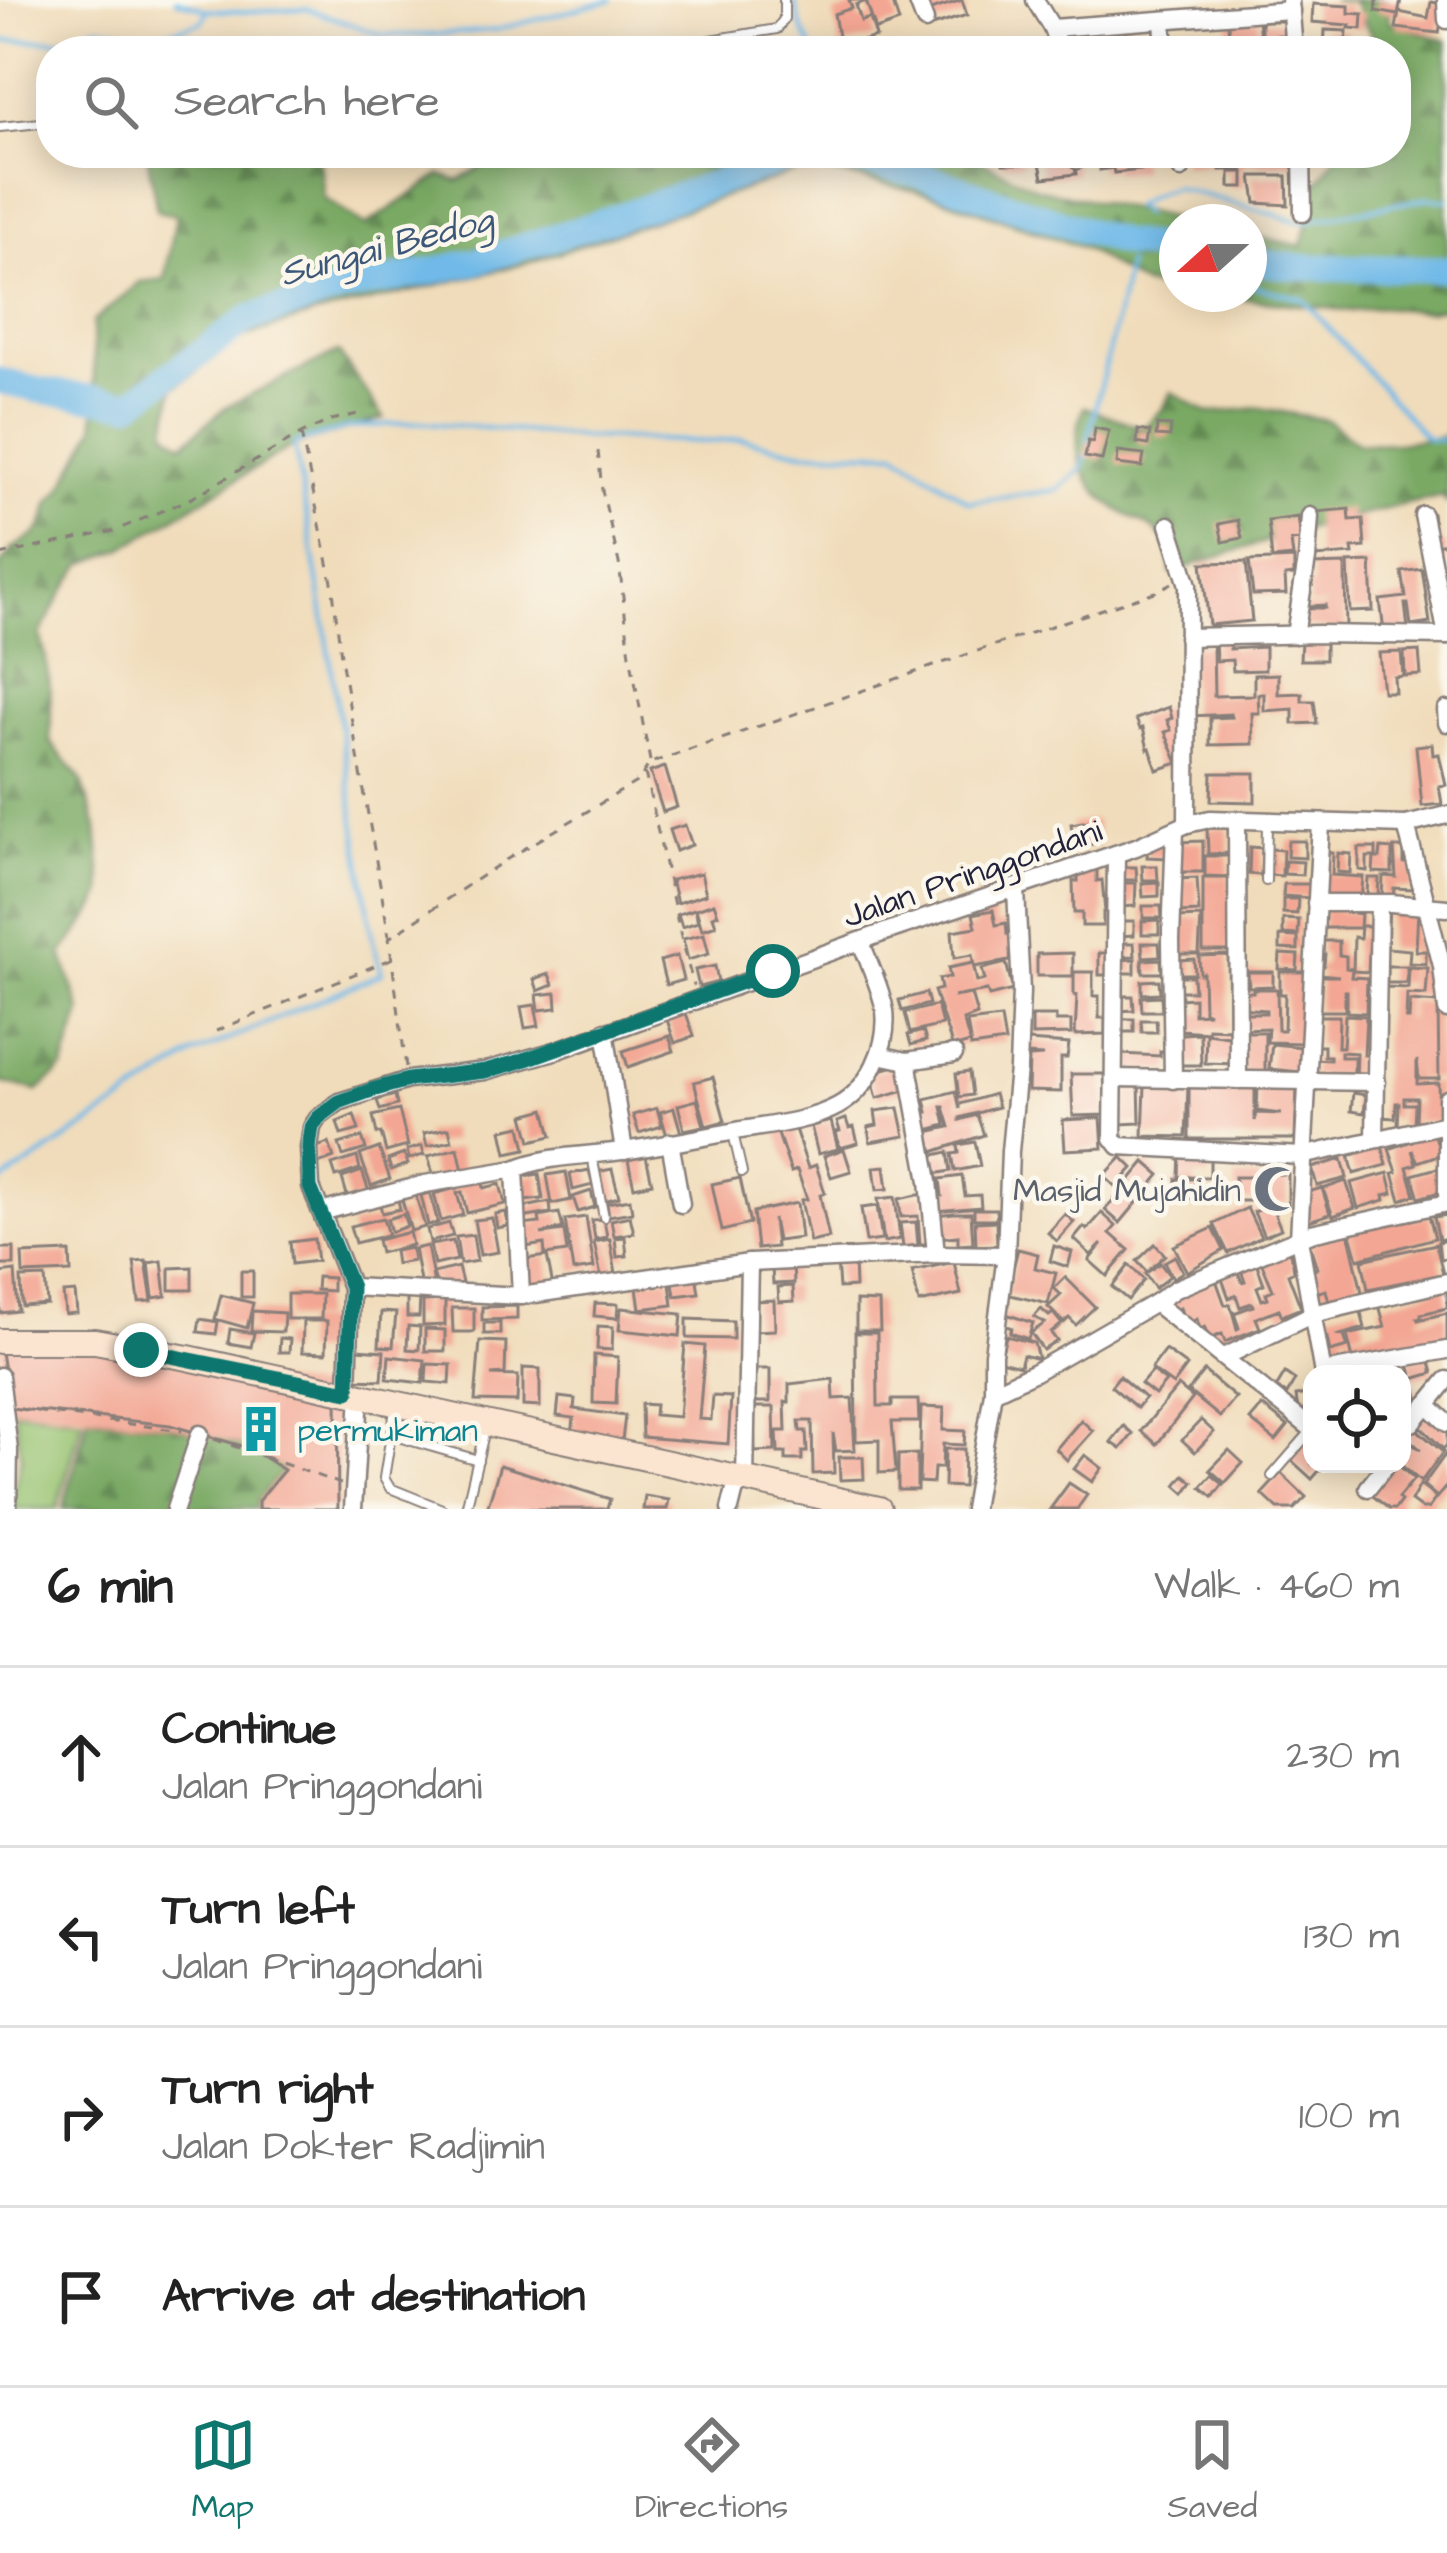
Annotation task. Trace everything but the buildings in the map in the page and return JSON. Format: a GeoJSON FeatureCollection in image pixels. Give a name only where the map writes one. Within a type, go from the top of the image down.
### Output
{"type":"FeatureCollection","features":[{"type":"Feature","properties":{"kind":"main road"},"geometry":{"type":"LineString","coordinates":[[0,1341],[94,1341],[879,1509]]}},
{"type":"Feature","properties":{"kind":"street"},"geometry":{"type":"LineString","coordinates":[[916,0],[925,21]]}},
{"type":"Feature","properties":{"kind":"street"},"geometry":{"type":"LineString","coordinates":[[1035,0],[1055,36]]}},
{"type":"Feature","properties":{"kind":"street"},"geometry":{"type":"LineString","coordinates":[[1445,0],[1447,20]]}},
{"type":"Feature","properties":{"kind":"street"},"geometry":{"type":"LineString","coordinates":[[1052,28],[1290,5],[1293,36]]}},
{"type":"Feature","properties":{"kind":"street"},"geometry":{"type":"LineString","coordinates":[[1163,20],[1165,36]]}},
{"type":"Feature","properties":{"kind":"street"},"geometry":{"type":"LineString","coordinates":[[1302,168],[1303,213]]}},
{"type":"Feature","properties":{"kind":"street"},"geometry":{"type":"LineString","coordinates":[[1187,637],[1447,636],[1424,515]]}},
{"type":"Feature","properties":{"kind":"street"},"geometry":{"type":"LineString","coordinates":[[1295,634],[1310,516]]}},
{"type":"Feature","properties":{"kind":"street"},"geometry":{"type":"LineString","coordinates":[[1169,525],[1188,585],[1181,827],[1171,940],[1173,1080]]}},
{"type":"Feature","properties":{"kind":"street"},"geometry":{"type":"LineString","coordinates":[[1446,710],[1447,723]]}},
{"type":"Feature","properties":{"kind":"street","name":"Jalan Pringgondani"},"geometry":{"type":"LineString","coordinates":[[353,1509],[351,1287],[310,1187],[309,1170],[310,1138],[318,1118],[339,1102],[408,1080],[485,1071],[558,1050],[1210,819],[1406,825],[1447,815]]}},
{"type":"Feature","properties":{"kind":"street"},"geometry":{"type":"LineString","coordinates":[[1237,821],[1238,1080]]}},
{"type":"Feature","properties":{"kind":"street"},"geometry":{"type":"LineString","coordinates":[[1321,824],[1299,1238],[1322,1365]]}},
{"type":"Feature","properties":{"kind":"street"},"geometry":{"type":"LineString","coordinates":[[1406,825],[1438,908],[1447,1010]]}},
{"type":"Feature","properties":{"kind":"street"},"geometry":{"type":"LineString","coordinates":[[1116,854],[1113,1138],[1119,1146],[1302,1156],[1446,1124]]}},
{"type":"Feature","properties":{"kind":"street"},"geometry":{"type":"LineString","coordinates":[[973,1509],[993,1392],[1006,1255],[1022,991],[1016,890]]}},
{"type":"Feature","properties":{"kind":"street"},"geometry":{"type":"LineString","coordinates":[[1316,903],[1438,908]]}},
{"type":"Feature","properties":{"kind":"street"},"geometry":{"type":"LineString","coordinates":[[1375,1139],[1379,903]]}},
{"type":"Feature","properties":{"kind":"street"},"geometry":{"type":"LineString","coordinates":[[321,1212],[425,1184],[515,1169],[535,1160],[733,1132],[836,1108],[859,1087],[879,1055],[885,1029],[885,1012],[860,942]]}},
{"type":"Feature","properties":{"kind":"street"},"geometry":{"type":"LineString","coordinates":[[605,1030],[624,1150]]}},
{"type":"Feature","properties":{"kind":"street"},"geometry":{"type":"LineString","coordinates":[[879,1055],[908,1061],[954,1054]]}},
{"type":"Feature","properties":{"kind":"street"},"geometry":{"type":"LineString","coordinates":[[908,1061],[936,1254]]}},
{"type":"Feature","properties":{"kind":"street"},"geometry":{"type":"LineString","coordinates":[[1114,1078],[1377,1082]]}},
{"type":"Feature","properties":{"kind":"street"},"geometry":{"type":"LineString","coordinates":[[993,1392],[1163,1308],[1174,1288],[1299,1238],[1447,1198],[1447,1099]]}},
{"type":"Feature","properties":{"kind":"street"},"geometry":{"type":"LineString","coordinates":[[670,1142],[681,1204]]}},
{"type":"Feature","properties":{"kind":"street"},"geometry":{"type":"LineString","coordinates":[[515,1169],[521,1296]]}},
{"type":"Feature","properties":{"kind":"street"},"geometry":{"type":"LineString","coordinates":[[351,1287],[521,1296],[749,1263],[1006,1255]]}},
{"type":"Feature","properties":{"kind":"street"},"geometry":{"type":"LineString","coordinates":[[730,1509],[735,1489],[745,1480],[749,1263]]}},
{"type":"Feature","properties":{"kind":"street"},"geometry":{"type":"LineString","coordinates":[[1224,1358],[1313,1314],[1447,1282]]}},
{"type":"Feature","properties":{"kind":"street"},"geometry":{"type":"LineString","coordinates":[[1163,1308],[1303,1422]]}},
{"type":"Feature","properties":{"kind":"street"},"geometry":{"type":"LineString","coordinates":[[1366,1365],[1447,1350]]}},
{"type":"Feature","properties":{"kind":"street"},"geometry":{"type":"LineString","coordinates":[[0,1376],[8,1509]]}},
{"type":"Feature","properties":{"kind":"street"},"geometry":{"type":"LineString","coordinates":[[1411,1420],[1447,1380]]}},
{"type":"Feature","properties":{"kind":"street"},"geometry":{"type":"LineString","coordinates":[[1427,1404],[1447,1423]]}},
{"type":"Feature","properties":{"kind":"street"},"geometry":{"type":"LineString","coordinates":[[175,1509],[200,1434]]}},
{"type":"Feature","properties":{"kind":"street"},"geometry":{"type":"LineString","coordinates":[[1368,1488],[1380,1473]]}},
{"type":"Feature","properties":{"kind":"lane"},"geometry":{"type":"LineString","coordinates":[[735,36],[777,29],[784,19],[784,0]]}},
{"type":"Feature","properties":{"kind":"lane"},"geometry":{"type":"LineString","coordinates":[[0,128],[36,124]]}},
{"type":"Feature","properties":{"kind":"lane"},"geometry":{"type":"LineString","coordinates":[[1266,881],[1267,822]]}},
{"type":"Feature","properties":{"kind":"lane"},"geometry":{"type":"LineString","coordinates":[[733,1132],[742,1172]]}},
{"type":"Feature","properties":{"kind":"lane"},"geometry":{"type":"LineString","coordinates":[[592,1154],[604,1217]]}},
{"type":"Feature","properties":{"kind":"lane"},"geometry":{"type":"LineString","coordinates":[[397,1403],[386,1483],[442,1509]]}},
{"type":"Feature","properties":{"kind":"lane"},"geometry":{"type":"LineString","coordinates":[[466,1509],[487,1422]]}},
{"type":"Feature","properties":{"kind":"lane"},"geometry":{"type":"LineString","coordinates":[[392,1436],[478,1460]]}},
{"type":"Feature","properties":{"kind":"lane"},"geometry":{"type":"LineString","coordinates":[[1272,1476],[1303,1440]]}},
{"type":"Feature","properties":{"kind":"path"},"geometry":{"type":"LineString","coordinates":[[0,555],[114,531],[190,499],[331,420],[358,414]]}},
{"type":"Feature","properties":{"kind":"path"},"geometry":{"type":"LineString","coordinates":[[302,434],[332,582],[408,1080]]}},
{"type":"Feature","properties":{"kind":"path"},"geometry":{"type":"LineString","coordinates":[[598,451],[650,763]]}},
{"type":"Feature","properties":{"kind":"path"},"geometry":{"type":"LineString","coordinates":[[389,938],[504,861],[638,782],[650,763],[1155,592],[1186,577]]}},
{"type":"Feature","properties":{"kind":"path"},"geometry":{"type":"LineString","coordinates":[[645,771],[698,999]]}},
{"type":"Feature","properties":{"kind":"path"},"geometry":{"type":"LineString","coordinates":[[216,1031],[393,958]]}},
{"type":"Feature","properties":{"kind":"green space"},"geometry":{"type":"Polygon","coordinates":[[[1332,0],[1386,0],[1390,22],[1447,41],[1447,308],[1352,311],[1267,301],[1267,239],[1302,246],[1316,185],[1328,168],[1411,168],[1411,36],[1372,36],[1353,2],[1332,0]]]}},
{"type":"Feature","properties":{"kind":"green space"},"geometry":{"type":"Polygon","coordinates":[[[150,168],[321,168],[324,198],[365,226],[441,175],[458,181],[481,168],[995,168],[1036,188],[1159,215],[1159,288],[1142,285],[1084,248],[930,194],[826,171],[795,172],[527,263],[309,316],[239,339],[173,389],[166,431],[183,444],[226,407],[338,352],[384,418],[292,446],[122,549],[83,564],[40,635],[50,688],[50,742],[81,779],[97,828],[103,893],[62,954],[81,1012],[64,1068],[38,1091],[0,1082],[0,566],[13,548],[43,524],[50,502],[62,489],[95,427],[93,322],[140,282],[165,279],[176,215],[157,211],[150,168]]]}},
{"type":"Feature","properties":{"kind":"green space"},"geometry":{"type":"Polygon","coordinates":[[[1172,392],[1208,413],[1260,408],[1327,420],[1358,444],[1447,436],[1447,504],[1443,496],[1373,512],[1171,573],[1165,540],[1102,497],[1084,471],[1077,441],[1084,407],[1143,428],[1172,392]]]}},
{"type":"Feature","properties":{"kind":"green space"},"geometry":{"type":"Polygon","coordinates":[[[14,1410],[83,1419],[57,1509],[10,1509],[21,1458],[14,1410]]]}},
{"type":"Feature","properties":{"kind":"green space"},"geometry":{"type":"Polygon","coordinates":[[[88,1417],[170,1425],[249,1448],[284,1470],[258,1500],[257,1509],[63,1509],[88,1417]]]}},
{"type":"Feature","properties":{"kind":"waterway"},"geometry":{"type":"LineString","coordinates":[[176,0],[207,10],[307,9],[382,35],[496,30],[612,0]]}},
{"type":"Feature","properties":{"kind":"waterway"},"geometry":{"type":"LineString","coordinates":[[794,0],[806,36]]}},
{"type":"Feature","properties":{"kind":"waterway"},"geometry":{"type":"LineString","coordinates":[[153,36],[202,22],[207,11]]}},
{"type":"Feature","properties":{"kind":"waterway"},"geometry":{"type":"LineString","coordinates":[[83,36],[95,27],[140,36]]}},
{"type":"Feature","properties":{"kind":"waterway"},"geometry":{"type":"LineString","coordinates":[[0,41],[36,41]]}},
{"type":"Feature","properties":{"kind":"waterway","name":"Sungai Bedog"},"geometry":{"type":"LineString","coordinates":[[0,381],[130,403],[250,318],[347,289],[475,262],[760,168]]}},
{"type":"Feature","properties":{"kind":"waterway","name":"Sungai Bedog"},"geometry":{"type":"LineString","coordinates":[[891,168],[1122,243],[1159,248]]}},
{"type":"Feature","properties":{"kind":"waterway"},"geometry":{"type":"LineString","coordinates":[[1143,214],[1134,205],[1174,187],[1301,222],[1429,198],[1447,200]]}},
{"type":"Feature","properties":{"kind":"waterway"},"geometry":{"type":"LineString","coordinates":[[1138,256],[1159,261]]}},
{"type":"Feature","properties":{"kind":"waterway"},"geometry":{"type":"LineString","coordinates":[[1088,443],[1127,263]]}},
{"type":"Feature","properties":{"kind":"waterway","name":"Sungai Bedog"},"geometry":{"type":"LineString","coordinates":[[1267,263],[1447,269]]}},
{"type":"Feature","properties":{"kind":"waterway"},"geometry":{"type":"LineString","coordinates":[[1267,290],[1303,299],[1427,439],[1447,440]]}},
{"type":"Feature","properties":{"kind":"waterway"},"geometry":{"type":"LineString","coordinates":[[0,1183],[193,1055],[382,973],[373,941],[294,444],[347,428],[419,422],[583,437],[743,439],[803,452],[896,452],[969,502],[1058,490],[1083,468],[1086,454]]}},
{"type":"Feature","properties":{"kind":"place","name":"Masjid Mujahidin"},"geometry":{"type":"Point","coordinates":[1277,1189]}},
{"type":"Feature","properties":{"kind":"place","name":"permukiman"},"geometry":{"type":"Point","coordinates":[261,1429]}},
{"type":"Feature","properties":{"kind":"route"},"geometry":{"type":"LineString","coordinates":[[141,1350],[348,1392],[351,1287],[310,1187],[310,1138],[318,1118],[339,1102],[372,1090],[518,1062],[773,971]]}}]}
